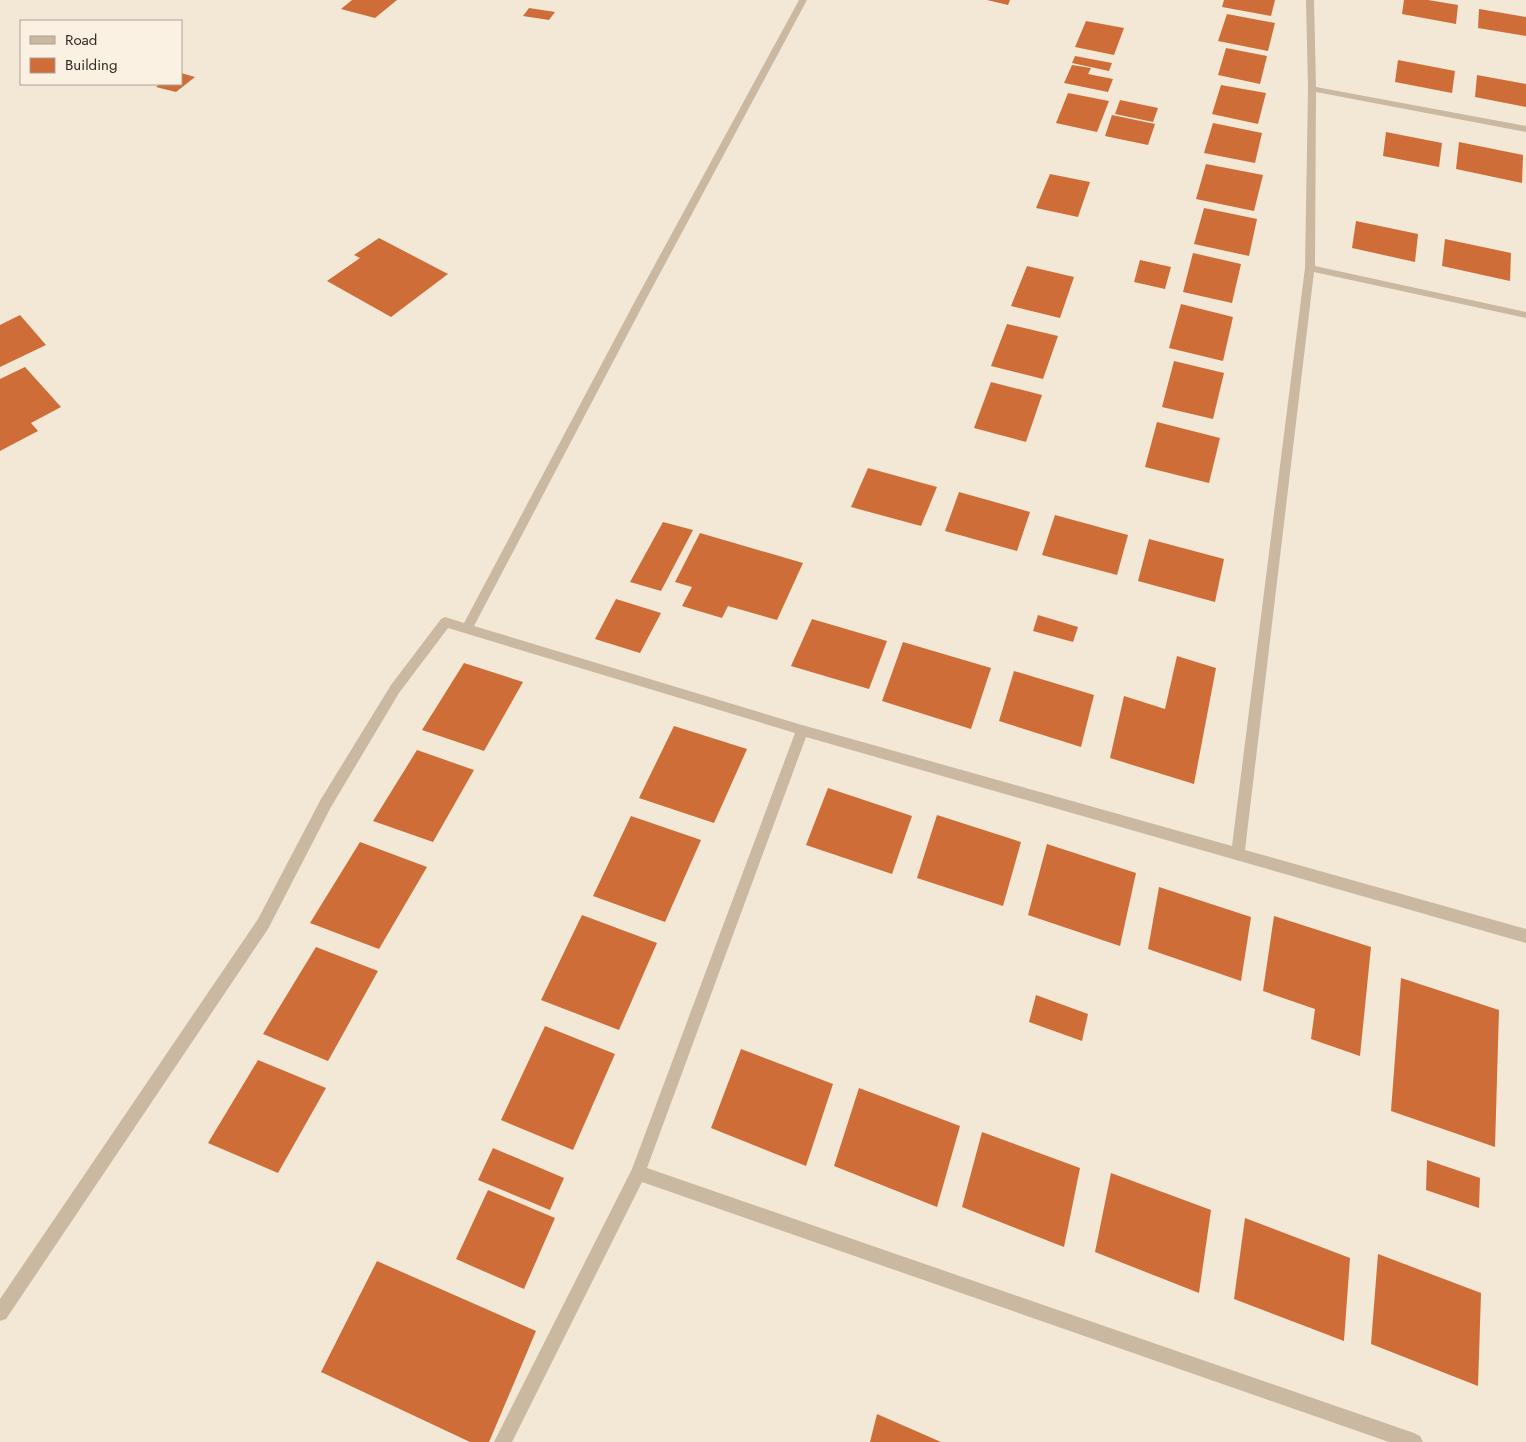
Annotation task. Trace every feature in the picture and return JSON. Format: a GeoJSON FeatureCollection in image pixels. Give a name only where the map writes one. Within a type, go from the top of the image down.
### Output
{"type":"FeatureCollection","features":[{"type":"Feature","properties":{"kind":"street"},"geometry":{"type":"LineString","coordinates":[[467,628],[639,303],[803,0]]}},
{"type":"Feature","properties":{"kind":"street"},"geometry":{"type":"LineString","coordinates":[[1238,854],[1310,268],[1312,89],[1310,0]]}},
{"type":"Feature","properties":{"kind":"street"},"geometry":{"type":"LineString","coordinates":[[1312,89],[1526,129]]}},
{"type":"Feature","properties":{"kind":"street"},"geometry":{"type":"LineString","coordinates":[[1310,268],[1526,315]]}},
{"type":"Feature","properties":{"kind":"street"},"geometry":{"type":"LineString","coordinates":[[0,1313],[264,924],[326,803],[395,690],[445,622],[802,730],[1526,936]]}},
{"type":"Feature","properties":{"kind":"street"},"geometry":{"type":"LineString","coordinates":[[503,1442],[638,1173],[802,730]]}},
{"type":"Feature","properties":{"kind":"street"},"geometry":{"type":"LineString","coordinates":[[638,1173],[1414,1442]]}},
{"type":"Feature","properties":{"kind":"building"},"geometry":{"type":"Polygon","coordinates":[[[352,0],[397,0],[375,18],[341,9],[352,0]]]}},
{"type":"Feature","properties":{"kind":"building"},"geometry":{"type":"Polygon","coordinates":[[[987,0],[1010,0],[1008,5],[987,0]]]}},
{"type":"Feature","properties":{"kind":"building"},"geometry":{"type":"Polygon","coordinates":[[[1224,0],[1275,0],[1271,16],[1222,7],[1224,0]]]}},
{"type":"Feature","properties":{"kind":"building"},"geometry":{"type":"Polygon","coordinates":[[[1404,0],[1428,0],[1458,5],[1456,24],[1402,14],[1404,0]]]}},
{"type":"Feature","properties":{"kind":"building"},"geometry":{"type":"Polygon","coordinates":[[[529,8],[555,12],[549,20],[523,16],[529,8]]]}},
{"type":"Feature","properties":{"kind":"building"},"geometry":{"type":"Polygon","coordinates":[[[1479,9],[1526,17],[1526,36],[1478,28],[1479,9]]]}},
{"type":"Feature","properties":{"kind":"building"},"geometry":{"type":"Polygon","coordinates":[[[1227,14],[1275,23],[1268,51],[1218,41],[1227,14]]]}},
{"type":"Feature","properties":{"kind":"building"},"geometry":{"type":"Polygon","coordinates":[[[1086,21],[1124,28],[1114,55],[1075,47],[1086,21]]]}},
{"type":"Feature","properties":{"kind":"building"},"geometry":{"type":"Polygon","coordinates":[[[1226,48],[1267,56],[1260,84],[1218,75],[1226,48]]]}},
{"type":"Feature","properties":{"kind":"building"},"geometry":{"type":"Polygon","coordinates":[[[1075,56],[1112,63],[1109,71],[1072,63],[1075,56]]]}},
{"type":"Feature","properties":{"kind":"building"},"geometry":{"type":"Polygon","coordinates":[[[1398,60],[1455,71],[1452,93],[1395,82],[1398,60]]]}},
{"type":"Feature","properties":{"kind":"building"},"geometry":{"type":"Polygon","coordinates":[[[1072,65],[1091,68],[1088,74],[1113,79],[1108,92],[1064,83],[1072,65]]]}},
{"type":"Feature","properties":{"kind":"building"},"geometry":{"type":"Polygon","coordinates":[[[182,73],[195,77],[176,92],[156,87],[159,85],[182,85],[182,73]]]}},
{"type":"Feature","properties":{"kind":"building"},"geometry":{"type":"Polygon","coordinates":[[[1477,75],[1526,84],[1526,107],[1475,97],[1477,75]]]}},
{"type":"Feature","properties":{"kind":"building"},"geometry":{"type":"Polygon","coordinates":[[[1221,85],[1266,93],[1258,124],[1212,114],[1221,85]]]}},
{"type":"Feature","properties":{"kind":"building"},"geometry":{"type":"Polygon","coordinates":[[[1068,93],[1109,101],[1097,132],[1056,123],[1068,93]]]}},
{"type":"Feature","properties":{"kind":"building"},"geometry":{"type":"Polygon","coordinates":[[[1120,100],[1158,108],[1153,122],[1115,114],[1120,100]]]}},
{"type":"Feature","properties":{"kind":"building"},"geometry":{"type":"Polygon","coordinates":[[[1112,115],[1155,124],[1148,145],[1105,136],[1112,115]]]}},
{"type":"Feature","properties":{"kind":"building"},"geometry":{"type":"Polygon","coordinates":[[[1213,123],[1262,133],[1255,163],[1204,153],[1213,123]]]}},
{"type":"Feature","properties":{"kind":"building"},"geometry":{"type":"Polygon","coordinates":[[[1386,132],[1442,143],[1439,167],[1383,156],[1386,132]]]}},
{"type":"Feature","properties":{"kind":"building"},"geometry":{"type":"Polygon","coordinates":[[[1459,142],[1523,155],[1522,183],[1456,169],[1459,142]]]}},
{"type":"Feature","properties":{"kind":"building"},"geometry":{"type":"Polygon","coordinates":[[[1206,164],[1263,175],[1254,211],[1196,199],[1206,164]]]}},
{"type":"Feature","properties":{"kind":"building"},"geometry":{"type":"Polygon","coordinates":[[[1050,174],[1090,182],[1078,217],[1036,208],[1050,174]]]}},
{"type":"Feature","properties":{"kind":"building"},"geometry":{"type":"Polygon","coordinates":[[[1204,208],[1257,219],[1249,256],[1194,244],[1204,208]]]}},
{"type":"Feature","properties":{"kind":"building"},"geometry":{"type":"Polygon","coordinates":[[[1356,221],[1418,234],[1415,262],[1352,248],[1356,221]]]}},
{"type":"Feature","properties":{"kind":"building"},"geometry":{"type":"Polygon","coordinates":[[[379,238],[448,274],[391,317],[327,281],[360,258],[354,255],[379,238]]]}},
{"type":"Feature","properties":{"kind":"building"},"geometry":{"type":"Polygon","coordinates":[[[1445,239],[1511,253],[1510,281],[1442,266],[1445,239]]]}},
{"type":"Feature","properties":{"kind":"building"},"geometry":{"type":"Polygon","coordinates":[[[1193,253],[1241,264],[1232,303],[1183,292],[1193,253]]]}},
{"type":"Feature","properties":{"kind":"building"},"geometry":{"type":"Polygon","coordinates":[[[1140,260],[1171,267],[1165,289],[1134,282],[1140,260]]]}},
{"type":"Feature","properties":{"kind":"building"},"geometry":{"type":"Polygon","coordinates":[[[1027,266],[1074,277],[1060,318],[1011,306],[1027,266]]]}},
{"type":"Feature","properties":{"kind":"building"},"geometry":{"type":"Polygon","coordinates":[[[1181,304],[1233,317],[1223,361],[1169,348],[1181,304]]]}},
{"type":"Feature","properties":{"kind":"building"},"geometry":{"type":"Polygon","coordinates":[[[20,315],[46,345],[0,367],[0,325],[20,315]]]}},
{"type":"Feature","properties":{"kind":"building"},"geometry":{"type":"Polygon","coordinates":[[[1007,324],[1058,336],[1043,379],[991,366],[1007,324]]]}},
{"type":"Feature","properties":{"kind":"building"},"geometry":{"type":"Polygon","coordinates":[[[1174,361],[1224,373],[1213,419],[1162,407],[1174,361]]]}},
{"type":"Feature","properties":{"kind":"building"},"geometry":{"type":"Polygon","coordinates":[[[25,367],[61,407],[31,423],[38,431],[0,451],[0,379],[25,367]]]}},
{"type":"Feature","properties":{"kind":"building"},"geometry":{"type":"Polygon","coordinates":[[[991,382],[1042,395],[1026,442],[974,428],[991,382]]]}},
{"type":"Feature","properties":{"kind":"building"},"geometry":{"type":"Polygon","coordinates":[[[1157,422],[1220,438],[1209,483],[1145,467],[1157,422]]]}},
{"type":"Feature","properties":{"kind":"building"},"geometry":{"type":"Polygon","coordinates":[[[868,468],[937,487],[921,526],[851,507],[868,468]]]}},
{"type":"Feature","properties":{"kind":"building"},"geometry":{"type":"Polygon","coordinates":[[[959,492],[1030,512],[1017,551],[945,531],[959,492]]]}},
{"type":"Feature","properties":{"kind":"building"},"geometry":{"type":"Polygon","coordinates":[[[1055,515],[1128,535],[1117,575],[1042,555],[1055,515]]]}},
{"type":"Feature","properties":{"kind":"building"},"geometry":{"type":"Polygon","coordinates":[[[663,522],[693,530],[661,591],[630,582],[663,522]]]}},
{"type":"Feature","properties":{"kind":"building"},"geometry":{"type":"Polygon","coordinates":[[[700,533],[803,563],[777,620],[728,606],[722,618],[682,606],[692,587],[675,582],[700,533]]]}},
{"type":"Feature","properties":{"kind":"building"},"geometry":{"type":"Polygon","coordinates":[[[1149,539],[1224,559],[1215,602],[1138,581],[1149,539]]]}},
{"type":"Feature","properties":{"kind":"building"},"geometry":{"type":"Polygon","coordinates":[[[616,599],[661,613],[640,653],[595,639],[616,599]]]}},
{"type":"Feature","properties":{"kind":"building"},"geometry":{"type":"Polygon","coordinates":[[[1038,615],[1078,627],[1073,642],[1033,631],[1038,615]]]}},
{"type":"Feature","properties":{"kind":"building"},"geometry":{"type":"Polygon","coordinates":[[[812,619],[887,641],[869,689],[791,666],[812,619]]]}},
{"type":"Feature","properties":{"kind":"building"},"geometry":{"type":"Polygon","coordinates":[[[903,642],[991,668],[971,729],[882,701],[903,642]]]}},
{"type":"Feature","properties":{"kind":"building"},"geometry":{"type":"Polygon","coordinates":[[[1177,656],[1216,668],[1194,784],[1110,758],[1124,696],[1165,709],[1177,656]]]}},
{"type":"Feature","properties":{"kind":"building"},"geometry":{"type":"Polygon","coordinates":[[[464,663],[523,682],[484,751],[422,730],[464,663]]]}},
{"type":"Feature","properties":{"kind":"building"},"geometry":{"type":"Polygon","coordinates":[[[1014,671],[1094,695],[1081,747],[999,721],[1014,671]]]}},
{"type":"Feature","properties":{"kind":"building"},"geometry":{"type":"Polygon","coordinates":[[[674,726],[747,749],[714,823],[639,798],[674,726]]]}},
{"type":"Feature","properties":{"kind":"building"},"geometry":{"type":"Polygon","coordinates":[[[417,750],[474,770],[433,842],[373,821],[417,750]]]}},
{"type":"Feature","properties":{"kind":"building"},"geometry":{"type":"Polygon","coordinates":[[[828,788],[912,816],[892,874],[806,845],[828,788]]]}},
{"type":"Feature","properties":{"kind":"building"},"geometry":{"type":"Polygon","coordinates":[[[937,815],[1021,842],[1003,906],[917,878],[937,815]]]}},
{"type":"Feature","properties":{"kind":"building"},"geometry":{"type":"Polygon","coordinates":[[[631,816],[701,840],[665,922],[593,896],[631,816]]]}},
{"type":"Feature","properties":{"kind":"building"},"geometry":{"type":"Polygon","coordinates":[[[360,842],[427,867],[379,949],[310,923],[360,842]]]}},
{"type":"Feature","properties":{"kind":"building"},"geometry":{"type":"Polygon","coordinates":[[[1047,844],[1136,873],[1120,946],[1028,915],[1047,844]]]}},
{"type":"Feature","properties":{"kind":"building"},"geometry":{"type":"Polygon","coordinates":[[[1159,887],[1251,917],[1241,981],[1148,949],[1159,887]]]}},
{"type":"Feature","properties":{"kind":"building"},"geometry":{"type":"Polygon","coordinates":[[[582,915],[657,943],[619,1030],[541,1000],[582,915]]]}},
{"type":"Feature","properties":{"kind":"building"},"geometry":{"type":"Polygon","coordinates":[[[1274,916],[1371,947],[1360,1056],[1311,1039],[1315,1009],[1263,991],[1274,916]]]}},
{"type":"Feature","properties":{"kind":"building"},"geometry":{"type":"Polygon","coordinates":[[[316,947],[378,971],[328,1061],[263,1034],[316,947]]]}},
{"type":"Feature","properties":{"kind":"building"},"geometry":{"type":"Polygon","coordinates":[[[1401,978],[1499,1010],[1495,1147],[1391,1111],[1401,978]]]}},
{"type":"Feature","properties":{"kind":"building"},"geometry":{"type":"Polygon","coordinates":[[[1036,995],[1088,1014],[1082,1041],[1029,1022],[1036,995]]]}},
{"type":"Feature","properties":{"kind":"building"},"geometry":{"type":"Polygon","coordinates":[[[545,1026],[615,1054],[573,1150],[501,1120],[545,1026]]]}},
{"type":"Feature","properties":{"kind":"building"},"geometry":{"type":"Polygon","coordinates":[[[741,1049],[833,1084],[806,1166],[711,1128],[741,1049]]]}},
{"type":"Feature","properties":{"kind":"building"},"geometry":{"type":"Polygon","coordinates":[[[258,1060],[326,1088],[278,1173],[208,1143],[258,1060]]]}},
{"type":"Feature","properties":{"kind":"building"},"geometry":{"type":"Polygon","coordinates":[[[859,1088],[960,1126],[937,1207],[834,1166],[859,1088]]]}},
{"type":"Feature","properties":{"kind":"building"},"geometry":{"type":"Polygon","coordinates":[[[982,1132],[1080,1168],[1064,1247],[962,1207],[982,1132]]]}},
{"type":"Feature","properties":{"kind":"building"},"geometry":{"type":"Polygon","coordinates":[[[493,1148],[564,1178],[550,1210],[478,1180],[493,1148]]]}},
{"type":"Feature","properties":{"kind":"building"},"geometry":{"type":"Polygon","coordinates":[[[1427,1160],[1480,1178],[1479,1208],[1426,1190],[1427,1160]]]}},
{"type":"Feature","properties":{"kind":"building"},"geometry":{"type":"Polygon","coordinates":[[[1111,1173],[1211,1210],[1199,1293],[1095,1252],[1111,1173]]]}},
{"type":"Feature","properties":{"kind":"building"},"geometry":{"type":"Polygon","coordinates":[[[488,1190],[555,1218],[524,1289],[456,1259],[488,1190]]]}},
{"type":"Feature","properties":{"kind":"building"},"geometry":{"type":"Polygon","coordinates":[[[1245,1218],[1350,1258],[1344,1341],[1234,1299],[1245,1218]]]}},
{"type":"Feature","properties":{"kind":"building"},"geometry":{"type":"Polygon","coordinates":[[[1378,1254],[1481,1293],[1478,1386],[1371,1344],[1378,1254]]]}},
{"type":"Feature","properties":{"kind":"building"},"geometry":{"type":"Polygon","coordinates":[[[377,1261],[536,1331],[489,1442],[470,1442],[321,1372],[377,1261]]]}},
{"type":"Feature","properties":{"kind":"building"},"geometry":{"type":"Polygon","coordinates":[[[877,1414],[941,1442],[870,1442],[877,1414]]]}}]}
